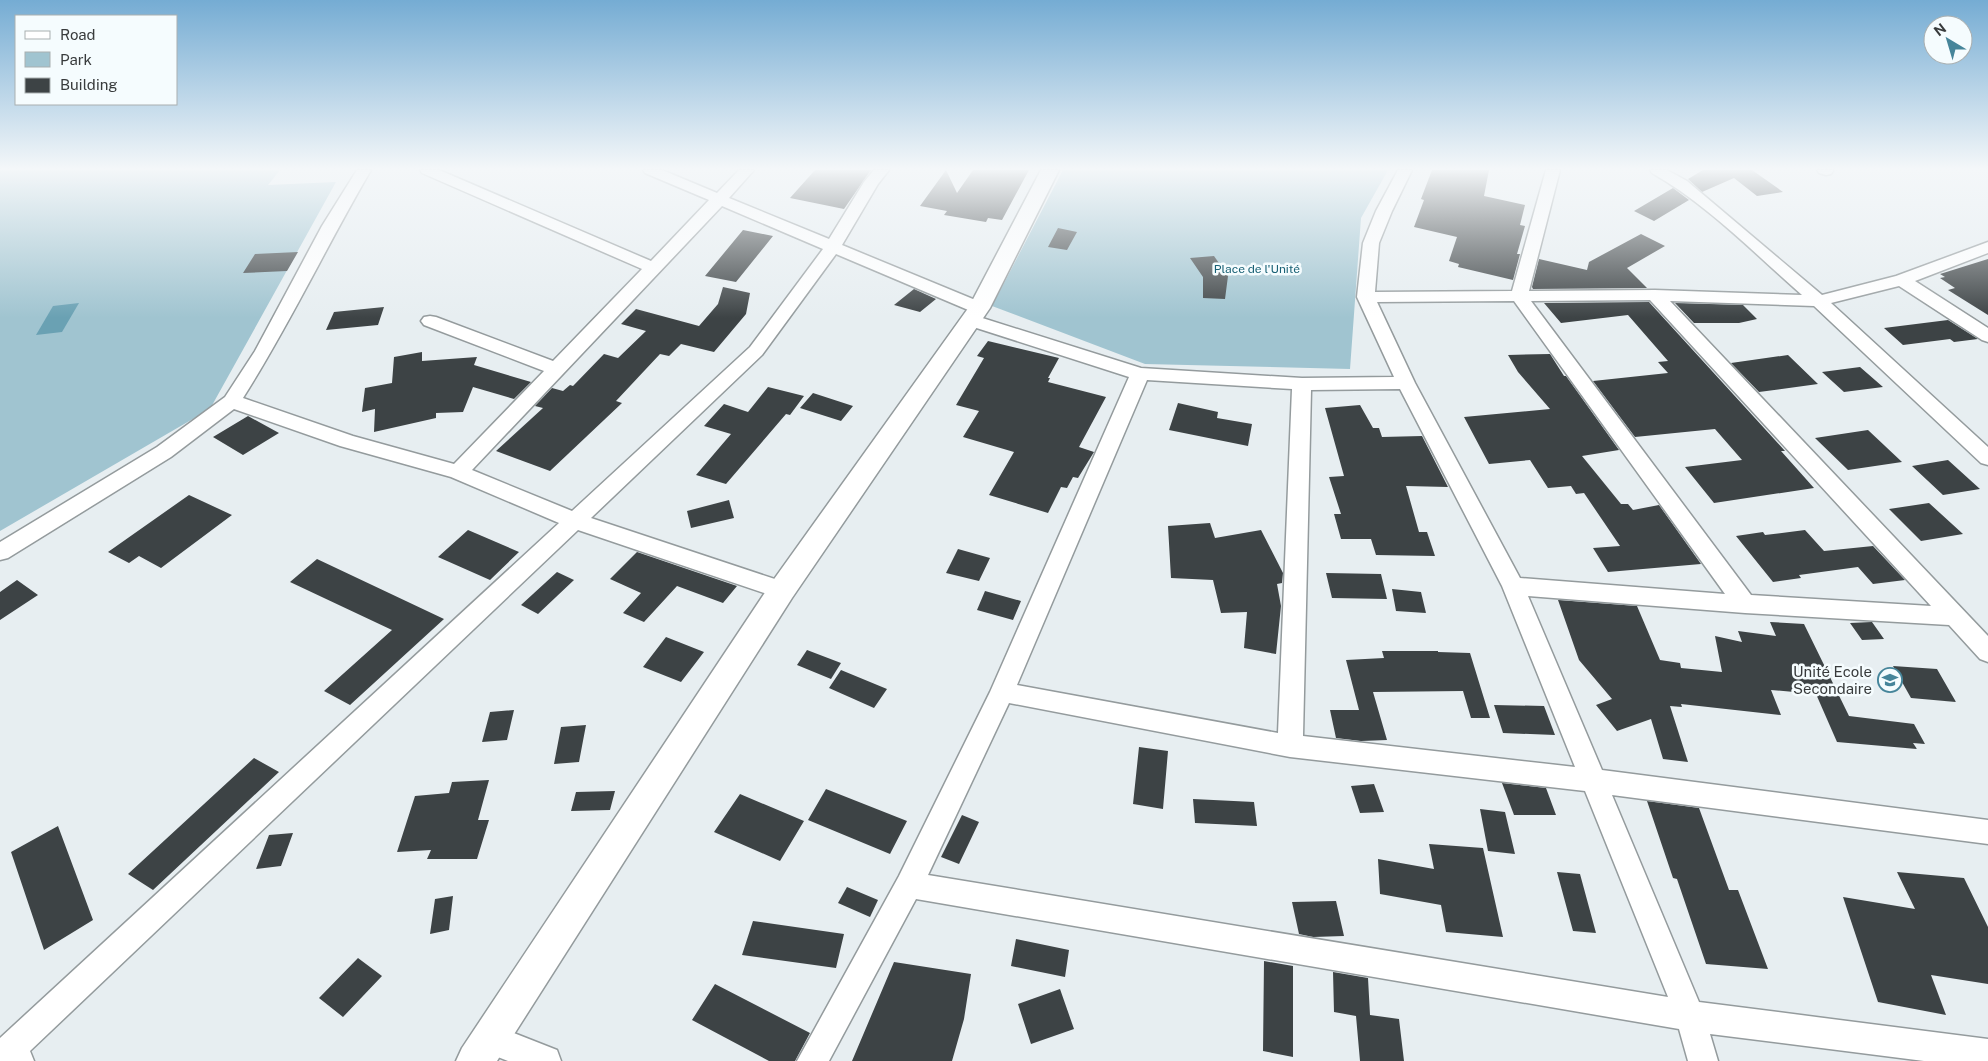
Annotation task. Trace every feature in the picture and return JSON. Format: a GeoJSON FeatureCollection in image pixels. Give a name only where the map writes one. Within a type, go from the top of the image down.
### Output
{"type":"FeatureCollection","features":[{"type":"Feature","properties":{"kind":"street"},"geometry":{"type":"LineString","coordinates":[[0,552],[164,452],[232,402],[264,351],[334,220]]}},
{"type":"Feature","properties":{"kind":"street"},"geometry":{"type":"LineString","coordinates":[[541,220],[653,268]]}},
{"type":"Feature","properties":{"kind":"street"},"geometry":{"type":"LineString","coordinates":[[458,472],[700,220]]}},
{"type":"Feature","properties":{"kind":"street"},"geometry":{"type":"LineString","coordinates":[[767,220],[834,247],[975,314],[1140,374],[1302,384],[1406,383]]}},
{"type":"Feature","properties":{"kind":"street"},"geometry":{"type":"LineString","coordinates":[[19,1061],[10,1049],[573,520],[756,351],[834,247],[850,220]]}},
{"type":"Feature","properties":{"kind":"street"},"geometry":{"type":"LineString","coordinates":[[546,1061],[483,1050],[782,590],[975,314],[1024,220]]}},
{"type":"Feature","properties":{"kind":"street"},"geometry":{"type":"LineString","coordinates":[[1381,220],[1371,243],[1366,297],[1406,383],[1513,586],[1690,1016],[1703,1061]]}},
{"type":"Feature","properties":{"kind":"street"},"geometry":{"type":"LineString","coordinates":[[1519,296],[1540,220]]}},
{"type":"Feature","properties":{"kind":"street"},"geometry":{"type":"LineString","coordinates":[[1725,220],[1819,302],[1988,458]]}},
{"type":"Feature","properties":{"kind":"street"},"geometry":{"type":"LineString","coordinates":[[1366,297],[1655,295],[1819,302],[1902,280],[1988,247]]}},
{"type":"Feature","properties":{"kind":"street"},"geometry":{"type":"LineString","coordinates":[[1902,280],[1988,336]]}},
{"type":"Feature","properties":{"kind":"street"},"geometry":{"type":"LineString","coordinates":[[1655,295],[1988,652]]}},
{"type":"Feature","properties":{"kind":"street"},"geometry":{"type":"LineString","coordinates":[[1519,296],[1744,604]]}},
{"type":"Feature","properties":{"kind":"street"},"geometry":{"type":"LineString","coordinates":[[430,321],[556,369]]}},
{"type":"Feature","properties":{"kind":"street"},"geometry":{"type":"LineString","coordinates":[[812,1061],[909,885],[1002,692],[1140,374]]}},
{"type":"Feature","properties":{"kind":"street"},"geometry":{"type":"LineString","coordinates":[[1290,746],[1302,384]]}},
{"type":"Feature","properties":{"kind":"street"},"geometry":{"type":"LineString","coordinates":[[232,402],[347,441],[458,472],[573,520],[782,590]]}},
{"type":"Feature","properties":{"kind":"street"},"geometry":{"type":"LineString","coordinates":[[1513,586],[1744,604],[1953,616]]}},
{"type":"Feature","properties":{"kind":"street"},"geometry":{"type":"LineString","coordinates":[[1002,692],[1290,746],[1594,781],[1988,832]]}},
{"type":"Feature","properties":{"kind":"street"},"geometry":{"type":"LineString","coordinates":[[909,885],[1690,1016],[1988,1054]]}},
{"type":"Feature","properties":{"kind":"green space"},"geometry":{"type":"Polygon","coordinates":[[[0,220],[315,220],[210,409],[0,531],[0,220]]]}},
{"type":"Feature","properties":{"kind":"green space","name":"Place de l'Unité"},"geometry":{"type":"Polygon","coordinates":[[[1037,220],[1361,220],[1350,369],[1145,364],[992,306],[1037,220]]]}},
{"type":"Feature","properties":{"kind":"shaded area"},"geometry":{"type":"Polygon","coordinates":[[[79,303],[62,332],[36,335],[53,306],[79,303]]]}},
{"type":"Feature","properties":{"kind":"building"},"geometry":{"type":"Polygon","coordinates":[[[971,220],[987,220],[986,222],[971,220]]]}},
{"type":"Feature","properties":{"kind":"building"},"geometry":{"type":"Polygon","coordinates":[[[1417,220],[1521,220],[1520,225],[1525,226],[1517,254],[1520,254],[1513,280],[1458,267],[1459,264],[1449,261],[1457,237],[1414,227],[1417,220]]]}},
{"type":"Feature","properties":{"kind":"building"},"geometry":{"type":"Polygon","coordinates":[[[1058,228],[1077,232],[1067,250],[1048,247],[1058,228]]]}},
{"type":"Feature","properties":{"kind":"building"},"geometry":{"type":"Polygon","coordinates":[[[743,230],[773,236],[736,282],[705,276],[743,230]]]}},
{"type":"Feature","properties":{"kind":"building"},"geometry":{"type":"Polygon","coordinates":[[[1641,234],[1665,246],[1627,268],[1647,288],[1533,289],[1532,287],[1539,259],[1587,270],[1589,262],[1641,234]]]}},
{"type":"Feature","properties":{"kind":"building"},"geometry":{"type":"Polygon","coordinates":[[[298,252],[287,271],[243,273],[255,254],[298,252]]]}},
{"type":"Feature","properties":{"kind":"building"},"geometry":{"type":"Polygon","coordinates":[[[1214,256],[1228,276],[1225,299],[1203,298],[1203,277],[1190,258],[1214,256]]]}},
{"type":"Feature","properties":{"kind":"building"},"geometry":{"type":"Polygon","coordinates":[[[1988,259],[1988,315],[1948,290],[1955,288],[1940,278],[1945,277],[1940,274],[1988,259]]]}},
{"type":"Feature","properties":{"kind":"building"},"geometry":{"type":"Polygon","coordinates":[[[723,287],[750,293],[746,314],[714,352],[681,344],[669,356],[660,354],[616,401],[622,403],[550,471],[496,451],[543,408],[535,406],[552,388],[563,391],[570,385],[573,386],[604,354],[618,358],[646,331],[621,324],[636,309],[699,326],[718,304],[723,287]]]}},
{"type":"Feature","properties":{"kind":"building"},"geometry":{"type":"Polygon","coordinates":[[[914,289],[936,299],[920,312],[894,305],[914,289]]]}},
{"type":"Feature","properties":{"kind":"building"},"geometry":{"type":"Polygon","coordinates":[[[1649,302],[1785,451],[1781,451],[1814,488],[1714,503],[1685,467],[1742,460],[1715,429],[1635,437],[1593,381],[1668,373],[1658,362],[1668,361],[1628,315],[1561,323],[1544,303],[1649,302]]]}},
{"type":"Feature","properties":{"kind":"building"},"geometry":{"type":"Polygon","coordinates":[[[1675,303],[1743,305],[1757,319],[1739,323],[1694,323],[1675,303]]]}},
{"type":"Feature","properties":{"kind":"building"},"geometry":{"type":"Polygon","coordinates":[[[384,307],[378,325],[326,330],[334,312],[384,307]]]}},
{"type":"Feature","properties":{"kind":"building"},"geometry":{"type":"Polygon","coordinates":[[[1948,320],[1978,339],[1954,342],[1950,339],[1903,345],[1884,328],[1948,320]]]}},
{"type":"Feature","properties":{"kind":"building"},"geometry":{"type":"Polygon","coordinates":[[[988,341],[1059,358],[1048,378],[1050,378],[1048,382],[1106,397],[1079,447],[1094,452],[1078,478],[1073,477],[1067,488],[1061,487],[1048,513],[989,495],[1014,452],[963,437],[979,411],[956,405],[984,358],[977,356],[988,341]]]}},
{"type":"Feature","properties":{"kind":"building"},"geometry":{"type":"Polygon","coordinates":[[[422,352],[422,361],[477,357],[474,365],[531,382],[514,399],[473,387],[463,412],[436,413],[436,418],[374,432],[375,409],[362,412],[365,388],[392,383],[394,357],[422,352]]]}},
{"type":"Feature","properties":{"kind":"building"},"geometry":{"type":"Polygon","coordinates":[[[1550,354],[1619,450],[1582,456],[1621,504],[1628,504],[1633,510],[1659,505],[1701,564],[1608,572],[1593,548],[1620,546],[1584,493],[1576,494],[1571,486],[1548,488],[1530,460],[1489,464],[1464,417],[1550,409],[1518,372],[1508,355],[1550,354]]]}},
{"type":"Feature","properties":{"kind":"building"},"geometry":{"type":"Polygon","coordinates":[[[1788,355],[1818,384],[1759,392],[1731,363],[1788,355]]]}},
{"type":"Feature","properties":{"kind":"building"},"geometry":{"type":"Polygon","coordinates":[[[1860,367],[1883,387],[1844,392],[1822,372],[1860,367]]]}},
{"type":"Feature","properties":{"kind":"building"},"geometry":{"type":"Polygon","coordinates":[[[768,387],[804,396],[790,415],[786,414],[726,484],[696,475],[731,434],[704,426],[724,404],[748,412],[768,387]]]}},
{"type":"Feature","properties":{"kind":"building"},"geometry":{"type":"Polygon","coordinates":[[[813,393],[853,406],[841,421],[800,408],[813,393]]]}},
{"type":"Feature","properties":{"kind":"building"},"geometry":{"type":"Polygon","coordinates":[[[1178,403],[1218,412],[1217,418],[1252,424],[1248,446],[1169,430],[1178,403]]]}},
{"type":"Feature","properties":{"kind":"building"},"geometry":{"type":"Polygon","coordinates":[[[1360,405],[1373,428],[1379,428],[1382,437],[1422,436],[1448,487],[1406,486],[1419,532],[1427,532],[1435,556],[1376,555],[1371,539],[1341,539],[1334,514],[1341,514],[1329,477],[1344,476],[1325,408],[1360,405]]]}},
{"type":"Feature","properties":{"kind":"building"},"geometry":{"type":"Polygon","coordinates":[[[248,416],[279,433],[243,455],[213,437],[248,416]]]}},
{"type":"Feature","properties":{"kind":"building"},"geometry":{"type":"Polygon","coordinates":[[[1868,430],[1902,462],[1848,470],[1815,438],[1868,430]]]}},
{"type":"Feature","properties":{"kind":"building"},"geometry":{"type":"Polygon","coordinates":[[[1948,460],[1980,489],[1943,495],[1912,466],[1948,460]]]}},
{"type":"Feature","properties":{"kind":"building"},"geometry":{"type":"Polygon","coordinates":[[[189,495],[232,515],[161,568],[139,556],[129,563],[108,552],[189,495]]]}},
{"type":"Feature","properties":{"kind":"building"},"geometry":{"type":"Polygon","coordinates":[[[729,500],[734,518],[691,528],[687,511],[729,500]]]}},
{"type":"Feature","properties":{"kind":"building"},"geometry":{"type":"Polygon","coordinates":[[[1929,503],[1963,534],[1921,541],[1889,509],[1929,503]]]}},
{"type":"Feature","properties":{"kind":"building"},"geometry":{"type":"Polygon","coordinates":[[[1210,523],[1215,538],[1261,530],[1283,573],[1282,583],[1277,584],[1281,606],[1276,654],[1244,648],[1247,612],[1221,613],[1213,580],[1171,578],[1168,526],[1210,523]]]}},
{"type":"Feature","properties":{"kind":"building"},"geometry":{"type":"Polygon","coordinates":[[[468,530],[519,552],[490,580],[438,557],[468,530]]]}},
{"type":"Feature","properties":{"kind":"building"},"geometry":{"type":"Polygon","coordinates":[[[1805,530],[1824,551],[1873,546],[1905,580],[1873,584],[1858,567],[1799,575],[1801,578],[1773,582],[1736,536],[1763,532],[1765,535],[1805,530]]]}},
{"type":"Feature","properties":{"kind":"building"},"geometry":{"type":"Polygon","coordinates":[[[958,549],[990,558],[979,581],[946,573],[958,549]]]}},
{"type":"Feature","properties":{"kind":"building"},"geometry":{"type":"Polygon","coordinates":[[[637,552],[737,586],[723,603],[677,586],[644,622],[623,613],[641,593],[610,579],[637,552]]]}},
{"type":"Feature","properties":{"kind":"building"},"geometry":{"type":"Polygon","coordinates":[[[317,559],[444,619],[350,705],[324,691],[392,630],[290,582],[317,559]]]}},
{"type":"Feature","properties":{"kind":"building"},"geometry":{"type":"Polygon","coordinates":[[[557,572],[574,580],[538,614],[521,605],[557,572]]]}},
{"type":"Feature","properties":{"kind":"building"},"geometry":{"type":"Polygon","coordinates":[[[1326,573],[1381,574],[1387,599],[1332,598],[1326,573]]]}},
{"type":"Feature","properties":{"kind":"building"},"geometry":{"type":"Polygon","coordinates":[[[17,580],[38,595],[0,620],[0,592],[17,580]]]}},
{"type":"Feature","properties":{"kind":"building"},"geometry":{"type":"Polygon","coordinates":[[[1392,589],[1421,592],[1426,613],[1396,611],[1392,589]]]}},
{"type":"Feature","properties":{"kind":"building"},"geometry":{"type":"Polygon","coordinates":[[[985,591],[1021,601],[1013,620],[977,610],[985,591]]]}},
{"type":"Feature","properties":{"kind":"building"},"geometry":{"type":"Polygon","coordinates":[[[1558,600],[1637,606],[1660,660],[1680,663],[1681,668],[1722,672],[1715,636],[1742,642],[1738,631],[1776,636],[1770,622],[1804,624],[1849,716],[1914,724],[1925,744],[1913,743],[1917,749],[1837,742],[1816,694],[1771,690],[1781,715],[1681,704],[1682,707],[1670,706],[1688,762],[1663,759],[1651,719],[1617,731],[1596,705],[1612,699],[1579,660],[1558,600]]]}},
{"type":"Feature","properties":{"kind":"building"},"geometry":{"type":"Polygon","coordinates":[[[1872,622],[1884,639],[1862,640],[1850,623],[1872,622]]]}},
{"type":"Feature","properties":{"kind":"building"},"geometry":{"type":"Polygon","coordinates":[[[666,637],[704,652],[681,682],[643,667],[666,637]]]}},
{"type":"Feature","properties":{"kind":"building"},"geometry":{"type":"Polygon","coordinates":[[[807,650],[841,663],[831,679],[797,665],[807,650]]]}},
{"type":"Feature","properties":{"kind":"building"},"geometry":{"type":"Polygon","coordinates":[[[1382,651],[1470,653],[1490,718],[1471,718],[1463,691],[1373,692],[1387,740],[1361,741],[1336,738],[1330,710],[1359,710],[1346,660],[1384,658],[1382,651]]]}},
{"type":"Feature","properties":{"kind":"building"},"geometry":{"type":"Polygon","coordinates":[[[1893,666],[1937,669],[1956,702],[1911,698],[1893,666]]]}},
{"type":"Feature","properties":{"kind":"building"},"geometry":{"type":"Polygon","coordinates":[[[841,670],[887,689],[874,708],[829,688],[841,670]]]}},
{"type":"Feature","properties":{"kind":"building"},"geometry":{"type":"Polygon","coordinates":[[[1494,705],[1544,706],[1555,735],[1503,733],[1494,705]]]}},
{"type":"Feature","properties":{"kind":"building"},"geometry":{"type":"Polygon","coordinates":[[[514,710],[507,740],[482,742],[490,712],[514,710]]]}},
{"type":"Feature","properties":{"kind":"building"},"geometry":{"type":"Polygon","coordinates":[[[586,725],[579,762],[554,764],[561,727],[586,725]]]}},
{"type":"Feature","properties":{"kind":"building"},"geometry":{"type":"Polygon","coordinates":[[[1139,747],[1168,751],[1163,809],[1133,804],[1139,747]]]}},
{"type":"Feature","properties":{"kind":"building"},"geometry":{"type":"Polygon","coordinates":[[[254,758],[279,772],[153,890],[128,874],[254,758]]]}},
{"type":"Feature","properties":{"kind":"building"},"geometry":{"type":"Polygon","coordinates":[[[489,780],[478,820],[489,820],[477,859],[427,859],[431,850],[397,852],[415,796],[449,793],[452,782],[489,780]]]}},
{"type":"Feature","properties":{"kind":"building"},"geometry":{"type":"Polygon","coordinates":[[[1502,783],[1546,788],[1556,815],[1514,815],[1502,783]]]}},
{"type":"Feature","properties":{"kind":"building"},"geometry":{"type":"Polygon","coordinates":[[[1374,784],[1384,812],[1360,813],[1351,786],[1374,784]]]}},
{"type":"Feature","properties":{"kind":"building"},"geometry":{"type":"Polygon","coordinates":[[[826,789],[907,821],[890,854],[808,820],[826,789]]]}},
{"type":"Feature","properties":{"kind":"building"},"geometry":{"type":"Polygon","coordinates":[[[615,791],[610,810],[571,811],[576,792],[615,791]]]}},
{"type":"Feature","properties":{"kind":"building"},"geometry":{"type":"Polygon","coordinates":[[[740,794],[804,821],[780,861],[714,832],[740,794]]]}},
{"type":"Feature","properties":{"kind":"building"},"geometry":{"type":"Polygon","coordinates":[[[1193,799],[1254,802],[1257,826],[1195,823],[1193,799]]]}},
{"type":"Feature","properties":{"kind":"building"},"geometry":{"type":"Polygon","coordinates":[[[1647,801],[1699,808],[1729,890],[1738,890],[1768,969],[1706,964],[1677,879],[1673,878],[1647,801]]]}},
{"type":"Feature","properties":{"kind":"building"},"geometry":{"type":"Polygon","coordinates":[[[1480,809],[1505,812],[1515,854],[1488,851],[1480,809]]]}},
{"type":"Feature","properties":{"kind":"building"},"geometry":{"type":"Polygon","coordinates":[[[962,815],[979,822],[959,864],[941,857],[962,815]]]}},
{"type":"Feature","properties":{"kind":"building"},"geometry":{"type":"Polygon","coordinates":[[[58,826],[93,920],[44,950],[11,852],[58,826]]]}},
{"type":"Feature","properties":{"kind":"building"},"geometry":{"type":"Polygon","coordinates":[[[293,833],[281,866],[256,869],[269,835],[293,833]]]}},
{"type":"Feature","properties":{"kind":"building"},"geometry":{"type":"Polygon","coordinates":[[[1429,844],[1483,848],[1503,937],[1446,932],[1441,905],[1380,894],[1378,859],[1434,869],[1429,844]]]}},
{"type":"Feature","properties":{"kind":"building"},"geometry":{"type":"Polygon","coordinates":[[[1557,872],[1580,874],[1596,933],[1573,931],[1557,872]]]}},
{"type":"Feature","properties":{"kind":"building"},"geometry":{"type":"Polygon","coordinates":[[[1897,872],[1964,878],[1988,927],[1988,984],[1931,975],[1946,1015],[1878,1002],[1843,897],[1915,909],[1897,872]]]}},
{"type":"Feature","properties":{"kind":"building"},"geometry":{"type":"Polygon","coordinates":[[[847,887],[878,900],[870,917],[838,903],[847,887]]]}},
{"type":"Feature","properties":{"kind":"building"},"geometry":{"type":"Polygon","coordinates":[[[453,896],[449,930],[430,934],[435,899],[453,896]]]}},
{"type":"Feature","properties":{"kind":"building"},"geometry":{"type":"Polygon","coordinates":[[[1336,901],[1344,936],[1313,937],[1299,934],[1292,902],[1336,901]]]}},
{"type":"Feature","properties":{"kind":"building"},"geometry":{"type":"Polygon","coordinates":[[[753,921],[844,934],[836,968],[742,955],[753,921]]]}},
{"type":"Feature","properties":{"kind":"building"},"geometry":{"type":"Polygon","coordinates":[[[1016,939],[1069,950],[1065,977],[1011,966],[1016,939]]]}},
{"type":"Feature","properties":{"kind":"building"},"geometry":{"type":"Polygon","coordinates":[[[358,958],[382,976],[343,1017],[319,998],[358,958]]]}},
{"type":"Feature","properties":{"kind":"building"},"geometry":{"type":"Polygon","coordinates":[[[1264,961],[1293,966],[1293,1057],[1263,1051],[1264,961]]]}},
{"type":"Feature","properties":{"kind":"building"},"geometry":{"type":"Polygon","coordinates":[[[894,962],[971,974],[964,1019],[952,1061],[852,1061],[894,962]]]}},
{"type":"Feature","properties":{"kind":"building"},"geometry":{"type":"Polygon","coordinates":[[[1333,972],[1368,978],[1370,1015],[1399,1019],[1404,1061],[1360,1061],[1356,1016],[1334,1012],[1333,972]]]}},
{"type":"Feature","properties":{"kind":"building"},"geometry":{"type":"Polygon","coordinates":[[[715,984],[810,1033],[795,1061],[769,1061],[692,1020],[715,984]]]}},
{"type":"Feature","properties":{"kind":"building"},"geometry":{"type":"Polygon","coordinates":[[[1060,989],[1074,1029],[1031,1044],[1018,1004],[1060,989]]]}},
{"type":"Feature","properties":{"kind":"place","name":"Unité Ecole Secondaire"},"geometry":{"type":"Point","coordinates":[1890,680]}}]}
